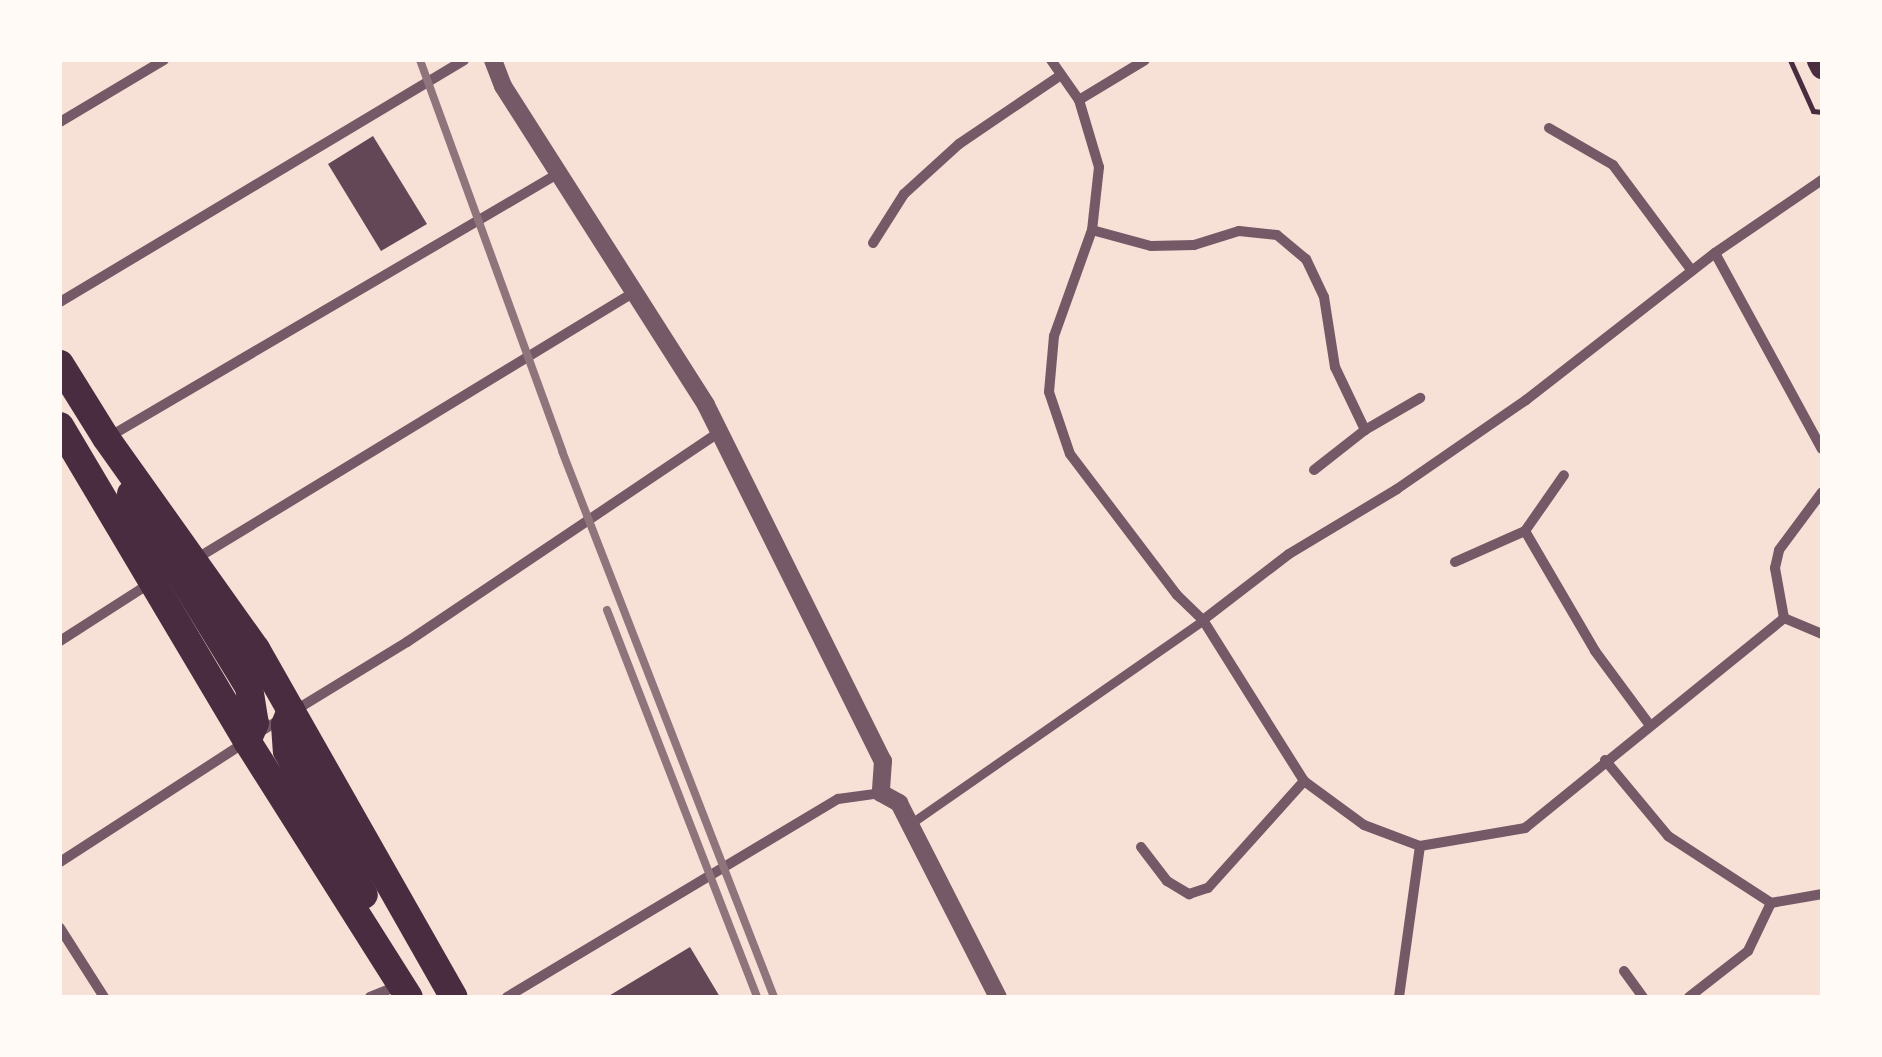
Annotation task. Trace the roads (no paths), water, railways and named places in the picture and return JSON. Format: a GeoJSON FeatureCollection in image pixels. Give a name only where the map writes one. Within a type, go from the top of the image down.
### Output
{"type":"FeatureCollection","features":[{"type":"Feature","properties":{"kind":"highway"},"geometry":{"type":"LineString","coordinates":[[60,364],[106,438],[142,516],[174,570],[247,741],[405,990]]}},
{"type":"Feature","properties":{"kind":"highway"},"geometry":{"type":"LineString","coordinates":[[60,426],[291,710],[454,997]]}},
{"type":"Feature","properties":{"kind":"highway"},"geometry":{"type":"LineString","coordinates":[[291,710],[285,725],[287,750],[366,898],[405,990]]}},
{"type":"Feature","properties":{"kind":"street"},"geometry":{"type":"LineString","coordinates":[[60,122],[164,60]]}},
{"type":"Feature","properties":{"kind":"street"},"geometry":{"type":"LineString","coordinates":[[60,302],[464,60]]}},
{"type":"Feature","properties":{"kind":"street"},"geometry":{"type":"LineString","coordinates":[[492,60],[706,406],[716,434],[882,761],[882,793]]}},
{"type":"Feature","properties":{"kind":"street"},"geometry":{"type":"LineString","coordinates":[[1051,60],[1079,100],[1099,167],[1092,230],[1054,336],[1048,392],[1070,454],[1177,596],[1203,620],[1304,780],[1364,825],[1420,846],[1525,828],[1784,618]]}},
{"type":"Feature","properties":{"kind":"street"},"geometry":{"type":"LineString","coordinates":[[1079,100],[1145,60]]}},
{"type":"Feature","properties":{"kind":"street"},"geometry":{"type":"LineString","coordinates":[[874,243],[904,194],[946,157],[1061,75]]}},
{"type":"Feature","properties":{"kind":"street"},"geometry":{"type":"LineString","coordinates":[[1549,128],[1613,166],[1692,271]]}},
{"type":"Feature","properties":{"kind":"street"},"geometry":{"type":"LineString","coordinates":[[106,438],[559,173]]}},
{"type":"Feature","properties":{"kind":"street"},"geometry":{"type":"LineString","coordinates":[[909,825],[1203,620],[1289,554],[1396,489],[1526,400],[1692,271],[1822,180]]}},
{"type":"Feature","properties":{"kind":"street"},"geometry":{"type":"LineString","coordinates":[[1092,230],[1151,246],[1194,245],[1239,231],[1278,235],[1306,259],[1324,298],[1334,367],[1365,430]]}},
{"type":"Feature","properties":{"kind":"street"},"geometry":{"type":"LineString","coordinates":[[1715,254],[1822,450]]}},
{"type":"Feature","properties":{"kind":"street"},"geometry":{"type":"LineString","coordinates":[[60,641],[636,291]]}},
{"type":"Feature","properties":{"kind":"street"},"geometry":{"type":"LineString","coordinates":[[1314,470],[1365,430],[1420,398]]}},
{"type":"Feature","properties":{"kind":"street"},"geometry":{"type":"LineString","coordinates":[[60,862],[291,710],[407,642],[716,434]]}},
{"type":"Feature","properties":{"kind":"street"},"geometry":{"type":"LineString","coordinates":[[1456,562],[1526,530],[1564,474]]}},
{"type":"Feature","properties":{"kind":"street"},"geometry":{"type":"LineString","coordinates":[[1784,618],[1775,568],[1778,550],[1822,492]]}},
{"type":"Feature","properties":{"kind":"street"},"geometry":{"type":"LineString","coordinates":[[1526,530],[1595,652],[1649,724]]}},
{"type":"Feature","properties":{"kind":"street"},"geometry":{"type":"LineString","coordinates":[[1784,618],[1822,634]]}},
{"type":"Feature","properties":{"kind":"street"},"geometry":{"type":"LineString","coordinates":[[1605,760],[1668,836],[1772,903],[1822,894]]}},
{"type":"Feature","properties":{"kind":"street"},"geometry":{"type":"LineString","coordinates":[[1142,848],[1168,882],[1190,894],[1208,888],[1304,780]]}},
{"type":"Feature","properties":{"kind":"street"},"geometry":{"type":"LineString","coordinates":[[507,997],[838,800],[882,793],[899,804],[998,997]]}},
{"type":"Feature","properties":{"kind":"street"},"geometry":{"type":"LineString","coordinates":[[1398,997],[1420,846]]}},
{"type":"Feature","properties":{"kind":"street"},"geometry":{"type":"LineString","coordinates":[[1688,997],[1748,951],[1772,903]]}},
{"type":"Feature","properties":{"kind":"street"},"geometry":{"type":"LineString","coordinates":[[60,928],[104,997]]}},
{"type":"Feature","properties":{"kind":"street"},"geometry":{"type":"LineString","coordinates":[[1624,970],[1643,997]]}},
{"type":"Feature","properties":{"kind":"street"},"geometry":{"type":"LineString","coordinates":[[370,997],[405,990]]}},
{"type":"Feature","properties":{"kind":"railway"},"geometry":{"type":"LineString","coordinates":[[420,60],[562,451],[774,997]]}},
{"type":"Feature","properties":{"kind":"railway"},"geometry":{"type":"LineString","coordinates":[[607,610],[757,997]]}}]}
